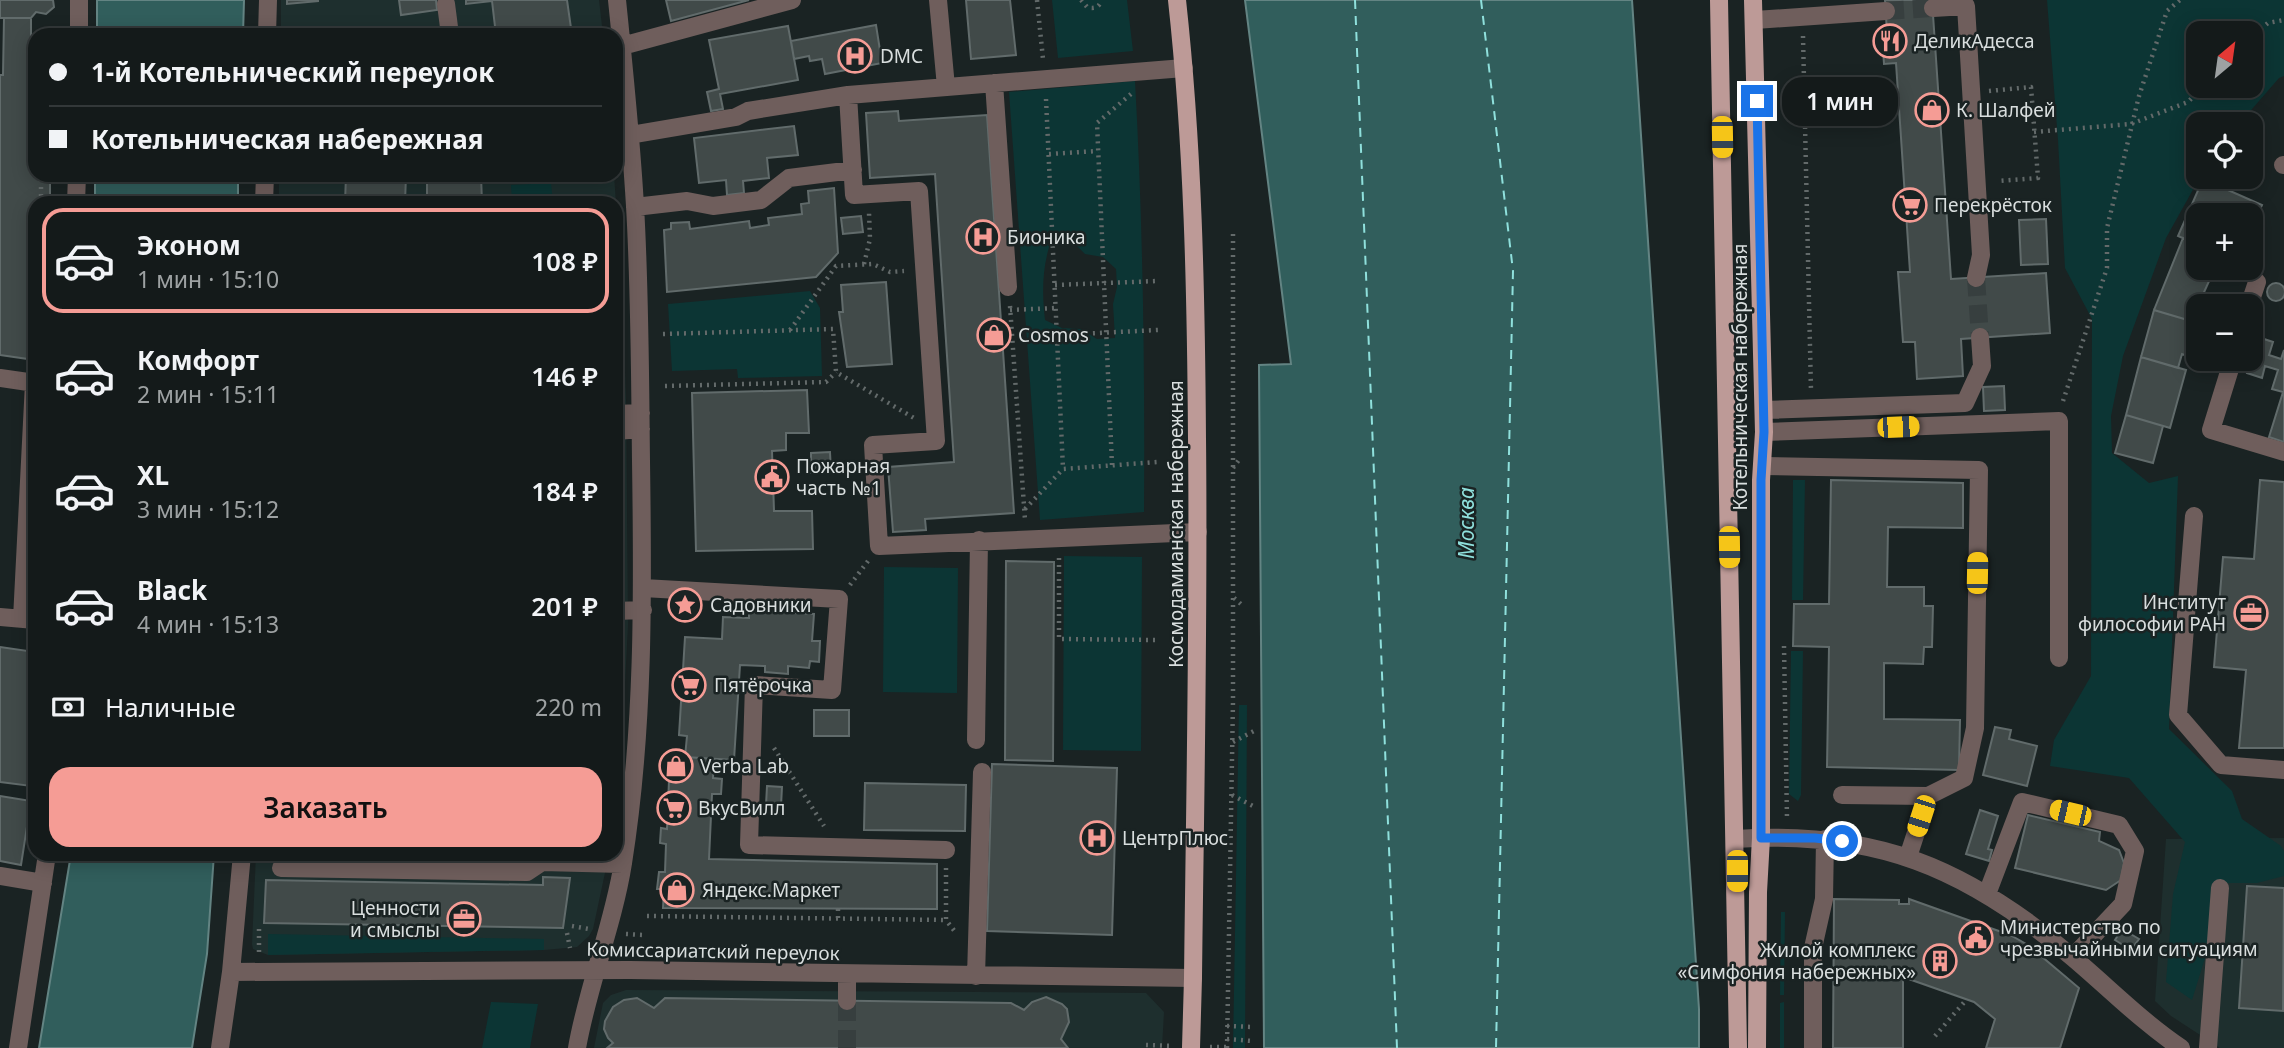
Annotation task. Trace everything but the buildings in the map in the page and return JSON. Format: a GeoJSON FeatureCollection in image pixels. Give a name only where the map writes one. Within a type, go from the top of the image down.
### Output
{"type":"FeatureCollection","features":[{"type":"Feature","properties":{"kind":"main road","name":"Космодамианская набережная"},"geometry":{"type":"LineString","coordinates":[[1177,0],[1195,230],[1198,532],[1191,1048]]}},
{"type":"Feature","properties":{"kind":"main road","name":"Котельническая набережная"},"geometry":{"type":"LineString","coordinates":[[1719,0],[1738,1048]]}},
{"type":"Feature","properties":{"kind":"main road","name":"Котельническая набережная"},"geometry":{"type":"LineString","coordinates":[[1756,0],[1764,432],[1757,1048]]}},
{"type":"Feature","properties":{"kind":"street"},"geometry":{"type":"LineString","coordinates":[[79,0],[79,28]]}},
{"type":"Feature","properties":{"kind":"street"},"geometry":{"type":"LineString","coordinates":[[267,28],[268,0]]}},
{"type":"Feature","properties":{"kind":"street"},"geometry":{"type":"LineString","coordinates":[[617,0],[619,28]]}},
{"type":"Feature","properties":{"kind":"street"},"geometry":{"type":"LineString","coordinates":[[623,43],[792,0]]}},
{"type":"Feature","properties":{"kind":"street"},"geometry":{"type":"LineString","coordinates":[[938,0],[946,87]]}},
{"type":"Feature","properties":{"kind":"street"},"geometry":{"type":"LineString","coordinates":[[1933,8],[1966,3],[1981,255],[1976,278]]}},
{"type":"Feature","properties":{"kind":"street"},"geometry":{"type":"LineString","coordinates":[[446,4],[449,28]]}},
{"type":"Feature","properties":{"kind":"street"},"geometry":{"type":"LineString","coordinates":[[1755,20],[1886,11]]}},
{"type":"Feature","properties":{"kind":"street"},"geometry":{"type":"LineString","coordinates":[[630,135],[736,117],[748,111],[848,95],[1184,68]]}},
{"type":"Feature","properties":{"kind":"street"},"geometry":{"type":"LineString","coordinates":[[577,1048],[623,864],[636,747],[643,610],[635,207],[623,71]]}},
{"type":"Feature","properties":{"kind":"street"},"geometry":{"type":"LineString","coordinates":[[994,83],[1008,287]]}},
{"type":"Feature","properties":{"kind":"street"},"geometry":{"type":"LineString","coordinates":[[848,95],[854,195],[919,191],[925,270],[936,440],[873,445],[879,546],[1198,532]]}},
{"type":"Feature","properties":{"kind":"street"},"geometry":{"type":"LineString","coordinates":[[635,207],[687,201],[713,206],[761,200],[789,178],[853,170]]}},
{"type":"Feature","properties":{"kind":"street"},"geometry":{"type":"LineString","coordinates":[[2253,294],[2257,282]]}},
{"type":"Feature","properties":{"kind":"street"},"geometry":{"type":"LineString","coordinates":[[1763,410],[1965,403],[1982,366],[1980,338]]}},
{"type":"Feature","properties":{"kind":"street"},"geometry":{"type":"LineString","coordinates":[[2229,371],[2211,430],[2284,453]]}},
{"type":"Feature","properties":{"kind":"street"},"geometry":{"type":"LineString","coordinates":[[0,378],[28,382]]}},
{"type":"Feature","properties":{"kind":"street"},"geometry":{"type":"LineString","coordinates":[[623,416],[641,421]]}},
{"type":"Feature","properties":{"kind":"street"},"geometry":{"type":"LineString","coordinates":[[623,428],[641,421]]}},
{"type":"Feature","properties":{"kind":"street"},"geometry":{"type":"LineString","coordinates":[[1764,432],[2059,421],[2059,658]]}},
{"type":"Feature","properties":{"kind":"street"},"geometry":{"type":"LineString","coordinates":[[1762,466],[1979,470],[1975,728],[1964,778],[1928,796],[1842,795]]}},
{"type":"Feature","properties":{"kind":"street"},"geometry":{"type":"LineString","coordinates":[[2194,516],[2178,715],[2221,765],[2284,770]]}},
{"type":"Feature","properties":{"kind":"street"},"geometry":{"type":"LineString","coordinates":[[976,740],[979,540]]}},
{"type":"Feature","properties":{"kind":"street"},"geometry":{"type":"LineString","coordinates":[[643,588],[839,599],[832,690],[754,685],[749,845],[946,850]]}},
{"type":"Feature","properties":{"kind":"street"},"geometry":{"type":"LineString","coordinates":[[623,611],[643,610]]}},
{"type":"Feature","properties":{"kind":"street"},"geometry":{"type":"LineString","coordinates":[[0,617],[28,619]]}},
{"type":"Feature","properties":{"kind":"street"},"geometry":{"type":"LineString","coordinates":[[976,976],[982,772]]}},
{"type":"Feature","properties":{"kind":"street"},"geometry":{"type":"LineString","coordinates":[[1908,857],[1928,796]]}},
{"type":"Feature","properties":{"kind":"street"},"geometry":{"type":"LineString","coordinates":[[1987,894],[2022,802],[2119,825],[2135,850],[2123,904],[2073,957]]}},
{"type":"Feature","properties":{"kind":"street"},"geometry":{"type":"LineString","coordinates":[[1736,839],[1825,839],[1858,844],[1908,857],[1987,894],[2073,957],[2154,1040],[2181,1048]]}},
{"type":"Feature","properties":{"kind":"street"},"geometry":{"type":"LineString","coordinates":[[1813,1048],[1813,948],[1824,898],[1825,839]]}},
{"type":"Feature","properties":{"kind":"street"},"geometry":{"type":"LineString","coordinates":[[19,1048],[46,861]]}},
{"type":"Feature","properties":{"kind":"street"},"geometry":{"type":"LineString","coordinates":[[220,1048],[231,972],[241,861]]}},
{"type":"Feature","properties":{"kind":"street"},"geometry":{"type":"LineString","coordinates":[[281,867],[527,872],[542,862],[623,864]]}},
{"type":"Feature","properties":{"kind":"street"},"geometry":{"type":"LineString","coordinates":[[0,876],[43,883]]}},
{"type":"Feature","properties":{"kind":"street"},"geometry":{"type":"LineString","coordinates":[[2208,1048],[2220,888]]}},
{"type":"Feature","properties":{"kind":"street","name":"Комиссариатский переулок"},"geometry":{"type":"LineString","coordinates":[[231,972],[595,970],[1193,978]]}},
{"type":"Feature","properties":{"kind":"street"},"geometry":{"type":"LineString","coordinates":[[847,1001],[848,974]]}},
{"type":"Feature","properties":{"kind":"path"},"geometry":{"type":"LineString","coordinates":[[1037,0],[1046,79],[1063,469]]}},
{"type":"Feature","properties":{"kind":"path"},"geometry":{"type":"LineString","coordinates":[[1081,0],[1092,9],[1097,7],[1101,0]]}},
{"type":"Feature","properties":{"kind":"path"},"geometry":{"type":"LineString","coordinates":[[2059,421],[2067,383],[2106,268],[2107,228],[2131,124],[2167,11],[2180,0]]}},
{"type":"Feature","properties":{"kind":"path"},"geometry":{"type":"LineString","coordinates":[[1803,17],[1811,408]]}},
{"type":"Feature","properties":{"kind":"path"},"geometry":{"type":"LineString","coordinates":[[2263,27],[2268,23],[2284,20]]}},
{"type":"Feature","properties":{"kind":"path"},"geometry":{"type":"LineString","coordinates":[[1112,465],[1097,122],[1138,88]]}},
{"type":"Feature","properties":{"kind":"path"},"geometry":{"type":"LineString","coordinates":[[1971,92],[2031,88],[2038,178],[1977,183]]}},
{"type":"Feature","properties":{"kind":"path"},"geometry":{"type":"LineString","coordinates":[[2034,132],[2131,124],[2188,102],[2192,98]]}},
{"type":"Feature","properties":{"kind":"path"},"geometry":{"type":"LineString","coordinates":[[1049,154],[1098,151]]}},
{"type":"Feature","properties":{"kind":"path"},"geometry":{"type":"LineString","coordinates":[[864,264],[870,239],[867,194]]}},
{"type":"Feature","properties":{"kind":"path"},"geometry":{"type":"LineString","coordinates":[[1227,1048],[1233,742],[1233,230]]}},
{"type":"Feature","properties":{"kind":"path"},"geometry":{"type":"LineString","coordinates":[[789,330],[836,266],[873,264],[890,272],[925,270]]}},
{"type":"Feature","properties":{"kind":"path"},"geometry":{"type":"LineString","coordinates":[[1055,285],[1157,281]]}},
{"type":"Feature","properties":{"kind":"path"},"geometry":{"type":"LineString","coordinates":[[1008,287],[1026,539]]}},
{"type":"Feature","properties":{"kind":"path"},"geometry":{"type":"LineString","coordinates":[[1010,310],[1056,308]]}},
{"type":"Feature","properties":{"kind":"path"},"geometry":{"type":"LineString","coordinates":[[663,334],[833,329],[836,372],[826,382],[665,386]]}},
{"type":"Feature","properties":{"kind":"path"},"geometry":{"type":"LineString","coordinates":[[1057,335],[1158,330]]}},
{"type":"Feature","properties":{"kind":"path"},"geometry":{"type":"LineString","coordinates":[[836,372],[935,430]]}},
{"type":"Feature","properties":{"kind":"path"},"geometry":{"type":"LineString","coordinates":[[1233,468],[1241,457]]}},
{"type":"Feature","properties":{"kind":"path"},"geometry":{"type":"LineString","coordinates":[[1024,510],[1063,469],[1157,462]]}},
{"type":"Feature","properties":{"kind":"path"},"geometry":{"type":"LineString","coordinates":[[1059,538],[1059,639],[1156,640]]}},
{"type":"Feature","properties":{"kind":"path"},"geometry":{"type":"LineString","coordinates":[[839,599],[879,546]]}},
{"type":"Feature","properties":{"kind":"path"},"geometry":{"type":"LineString","coordinates":[[1233,598],[1242,605]]}},
{"type":"Feature","properties":{"kind":"path"},"geometry":{"type":"LineString","coordinates":[[753,715],[838,848]]}},
{"type":"Feature","properties":{"kind":"path"},"geometry":{"type":"LineString","coordinates":[[1233,742],[1256,730]]}},
{"type":"Feature","properties":{"kind":"path"},"geometry":{"type":"LineString","coordinates":[[1232,795],[1255,807]]}},
{"type":"Feature","properties":{"kind":"path"},"geometry":{"type":"LineString","coordinates":[[647,916],[946,920],[946,850]]}},
{"type":"Feature","properties":{"kind":"path"},"geometry":{"type":"LineString","coordinates":[[838,909],[838,919]]}},
{"type":"Feature","properties":{"kind":"path"},"geometry":{"type":"LineString","coordinates":[[572,926],[593,929]]}},
{"type":"Feature","properties":{"kind":"path"},"geometry":{"type":"LineString","coordinates":[[258,929],[259,953]]}},
{"type":"Feature","properties":{"kind":"path"},"geometry":{"type":"LineString","coordinates":[[567,933],[570,948]]}},
{"type":"Feature","properties":{"kind":"path"},"geometry":{"type":"LineString","coordinates":[[625,934],[644,935]]}},
{"type":"Feature","properties":{"kind":"path"},"geometry":{"type":"LineString","coordinates":[[1936,1036],[1966,1000]]}},
{"type":"Feature","properties":{"kind":"path"},"geometry":{"type":"LineString","coordinates":[[1227,1026],[1253,1027]]}},
{"type":"Feature","properties":{"kind":"path"},"geometry":{"type":"LineString","coordinates":[[1227,1039],[1252,1041]]}},
{"type":"Feature","properties":{"kind":"shaded area"},"geometry":{"type":"Polygon","coordinates":[[[281,0],[599,0],[602,28],[281,28],[281,0]]]}},
{"type":"Feature","properties":{"kind":"shaded area"},"geometry":{"type":"Polygon","coordinates":[[[1052,0],[1127,0],[1133,51],[1058,58],[1052,0]]]}},
{"type":"Feature","properties":{"kind":"shaded area"},"geometry":{"type":"Polygon","coordinates":[[[2047,0],[2284,0],[2284,76],[2263,96],[2263,21],[2186,21],[2186,98],[2262,98],[2249,112],[2186,112],[2186,189],[2193,189],[2166,238],[2123,356],[2111,416],[2112,453],[2149,483],[2178,476],[2169,729],[2232,791],[2242,819],[2281,846],[2284,851],[2284,876],[2257,883],[2214,883],[2209,945],[2192,1000],[2166,982],[2173,894],[2185,842],[2129,778],[2050,766],[2054,740],[2091,676],[2092,319],[2065,268],[2047,0]]]}},
{"type":"Feature","properties":{"kind":"shaded area"},"geometry":{"type":"Polygon","coordinates":[[[1135,81],[1143,296],[1144,512],[1040,520],[1009,92],[1135,81]],[[1072,241],[1050,244],[1043,282],[1045,320],[1062,328],[1081,329],[1097,339],[1115,338],[1113,304],[1117,287],[1116,269],[1103,257],[1085,254],[1072,241]]]}},
{"type":"Feature","properties":{"kind":"shaded area"},"geometry":{"type":"Polygon","coordinates":[[[279,182],[614,182],[616,196],[279,196],[279,182]]]}},
{"type":"Feature","properties":{"kind":"shaded area"},"geometry":{"type":"Polygon","coordinates":[[[551,183],[552,196],[512,196],[511,185],[551,183]]]}},
{"type":"Feature","properties":{"kind":"shaded area"},"geometry":{"type":"Polygon","coordinates":[[[810,291],[820,308],[822,376],[738,378],[737,369],[672,371],[668,304],[810,291]]]}},
{"type":"Feature","properties":{"kind":"shaded area"},"geometry":{"type":"Polygon","coordinates":[[[623,316],[626,399],[628,625],[623,722],[623,316]]]}},
{"type":"Feature","properties":{"kind":"shaded area"},"geometry":{"type":"Polygon","coordinates":[[[1793,480],[1805,480],[1803,600],[1792,600],[1793,480]]]}},
{"type":"Feature","properties":{"kind":"shaded area"},"geometry":{"type":"Polygon","coordinates":[[[1064,556],[1142,557],[1141,751],[1063,750],[1064,556]]]}},
{"type":"Feature","properties":{"kind":"shaded area"},"geometry":{"type":"Polygon","coordinates":[[[884,567],[958,568],[957,693],[883,692],[884,567]]]}},
{"type":"Feature","properties":{"kind":"shaded area"},"geometry":{"type":"Polygon","coordinates":[[[1791,651],[1803,651],[1801,795],[1798,801],[1789,794],[1791,651]]]}},
{"type":"Feature","properties":{"kind":"shaded area"},"geometry":{"type":"Polygon","coordinates":[[[1239,705],[1247,705],[1245,1048],[1233,1048],[1239,705]]]}},
{"type":"Feature","properties":{"kind":"shaded area"},"geometry":{"type":"Polygon","coordinates":[[[2284,838],[2284,1048],[2220,1048],[2171,1016],[2155,1001],[2166,839],[2284,838]]]}},
{"type":"Feature","properties":{"kind":"shaded area"},"geometry":{"type":"Polygon","coordinates":[[[256,861],[608,861],[593,929],[577,947],[544,950],[268,955],[253,949],[256,861]]]}},
{"type":"Feature","properties":{"kind":"shaded area"},"geometry":{"type":"Polygon","coordinates":[[[1781,912],[1785,912],[1784,995],[1780,995],[1781,912]]]}},
{"type":"Feature","properties":{"kind":"shaded area"},"geometry":{"type":"Polygon","coordinates":[[[268,934],[544,939],[544,950],[268,955],[268,934]]]}},
{"type":"Feature","properties":{"kind":"shaded area"},"geometry":{"type":"Polygon","coordinates":[[[626,990],[1146,993],[1164,1012],[1162,1048],[594,1048],[603,1003],[611,995],[626,990]]]}},
{"type":"Feature","properties":{"kind":"shaded area"},"geometry":{"type":"Polygon","coordinates":[[[491,1002],[538,1004],[530,1048],[482,1048],[491,1002]]]}},
{"type":"Feature","properties":{"kind":"shaded area"},"geometry":{"type":"Polygon","coordinates":[[[1784,1002],[1784,1048],[1780,1048],[1780,1003],[1784,1002]]]}},
{"type":"Feature","properties":{"kind":"water"},"geometry":{"type":"Polygon","coordinates":[[[97,0],[244,0],[243,28],[97,28],[97,0]]]}},
{"type":"Feature","properties":{"kind":"water","name":"Москва"},"geometry":{"type":"Polygon","coordinates":[[[1245,0],[1632,0],[1699,1009],[1699,1048],[1264,1048],[1259,365],[1291,364],[1245,0]]]}},
{"type":"Feature","properties":{"kind":"water"},"geometry":{"type":"Polygon","coordinates":[[[95,182],[238,182],[238,196],[95,196],[95,182]]]}},
{"type":"Feature","properties":{"kind":"water"},"geometry":{"type":"Polygon","coordinates":[[[70,861],[214,861],[207,954],[192,1048],[39,1048],[70,861]]]}},
{"type":"Feature","properties":{"kind":"ferry route"},"geometry":{"type":"LineString","coordinates":[[1355,0],[1397,1048]]}},
{"type":"Feature","properties":{"kind":"ferry route"},"geometry":{"type":"LineString","coordinates":[[1481,0],[1513,271],[1496,1048]]}},
{"type":"Feature","properties":{"kind":"tunnel"},"geometry":{"type":"LineString","coordinates":[[1886,11],[1933,8]]}},
{"type":"Feature","properties":{"kind":"tunnel"},"geometry":{"type":"LineString","coordinates":[[1976,278],[1980,337]]}},
{"type":"Feature","properties":{"kind":"tunnel"},"geometry":{"type":"LineString","coordinates":[[847,1001],[847,1048]]}},
{"type":"Feature","properties":{"kind":"place","name":"ДеликАдесса"},"geometry":{"type":"Point","coordinates":[1890,41]}},
{"type":"Feature","properties":{"kind":"place","name":"DMC"},"geometry":{"type":"Point","coordinates":[855,56]}},
{"type":"Feature","properties":{"kind":"place","name":"К. Шалфей"},"geometry":{"type":"Point","coordinates":[1932,110]}},
{"type":"Feature","properties":{"kind":"place","name":"Перекрёсток"},"geometry":{"type":"Point","coordinates":[1910,205]}},
{"type":"Feature","properties":{"kind":"place","name":"Бионика"},"geometry":{"type":"Point","coordinates":[983,237]}},
{"type":"Feature","properties":{"kind":"place","name":"Cosmos"},"geometry":{"type":"Point","coordinates":[994,335]}},
{"type":"Feature","properties":{"kind":"place","name":"Пожарная часть №1"},"geometry":{"type":"Point","coordinates":[772,477]}},
{"type":"Feature","properties":{"kind":"place","name":"Садовники"},"geometry":{"type":"Point","coordinates":[685,605]}},
{"type":"Feature","properties":{"kind":"place","name":"Институт философии РАН"},"geometry":{"type":"Point","coordinates":[2251,613]}},
{"type":"Feature","properties":{"kind":"place","name":"Пятёрочка"},"geometry":{"type":"Point","coordinates":[689,685]}},
{"type":"Feature","properties":{"kind":"place","name":"Verba Lab"},"geometry":{"type":"Point","coordinates":[676,766]}},
{"type":"Feature","properties":{"kind":"place","name":"ВкусВилл"},"geometry":{"type":"Point","coordinates":[674,808]}},
{"type":"Feature","properties":{"kind":"place","name":"ЦентрПлюс"},"geometry":{"type":"Point","coordinates":[1097,838]}},
{"type":"Feature","properties":{"kind":"place","name":"Яндекс.Маркет"},"geometry":{"type":"Point","coordinates":[677,890]}},
{"type":"Feature","properties":{"kind":"place","name":"Ценности и смыслы"},"geometry":{"type":"Point","coordinates":[464,919]}},
{"type":"Feature","properties":{"kind":"place","name":"Министерство по чрезвычайными ситуациям"},"geometry":{"type":"Point","coordinates":[1976,938]}},
{"type":"Feature","properties":{"kind":"place","name":"Жилой комплекс «Симфония набережных»"},"geometry":{"type":"Point","coordinates":[1940,961]}},
{"type":"Feature","properties":{"kind":"route"},"geometry":{"type":"LineString","coordinates":[[1757,101],[1764,432],[1761,480],[1761,838],[1842,841]]}}]}
